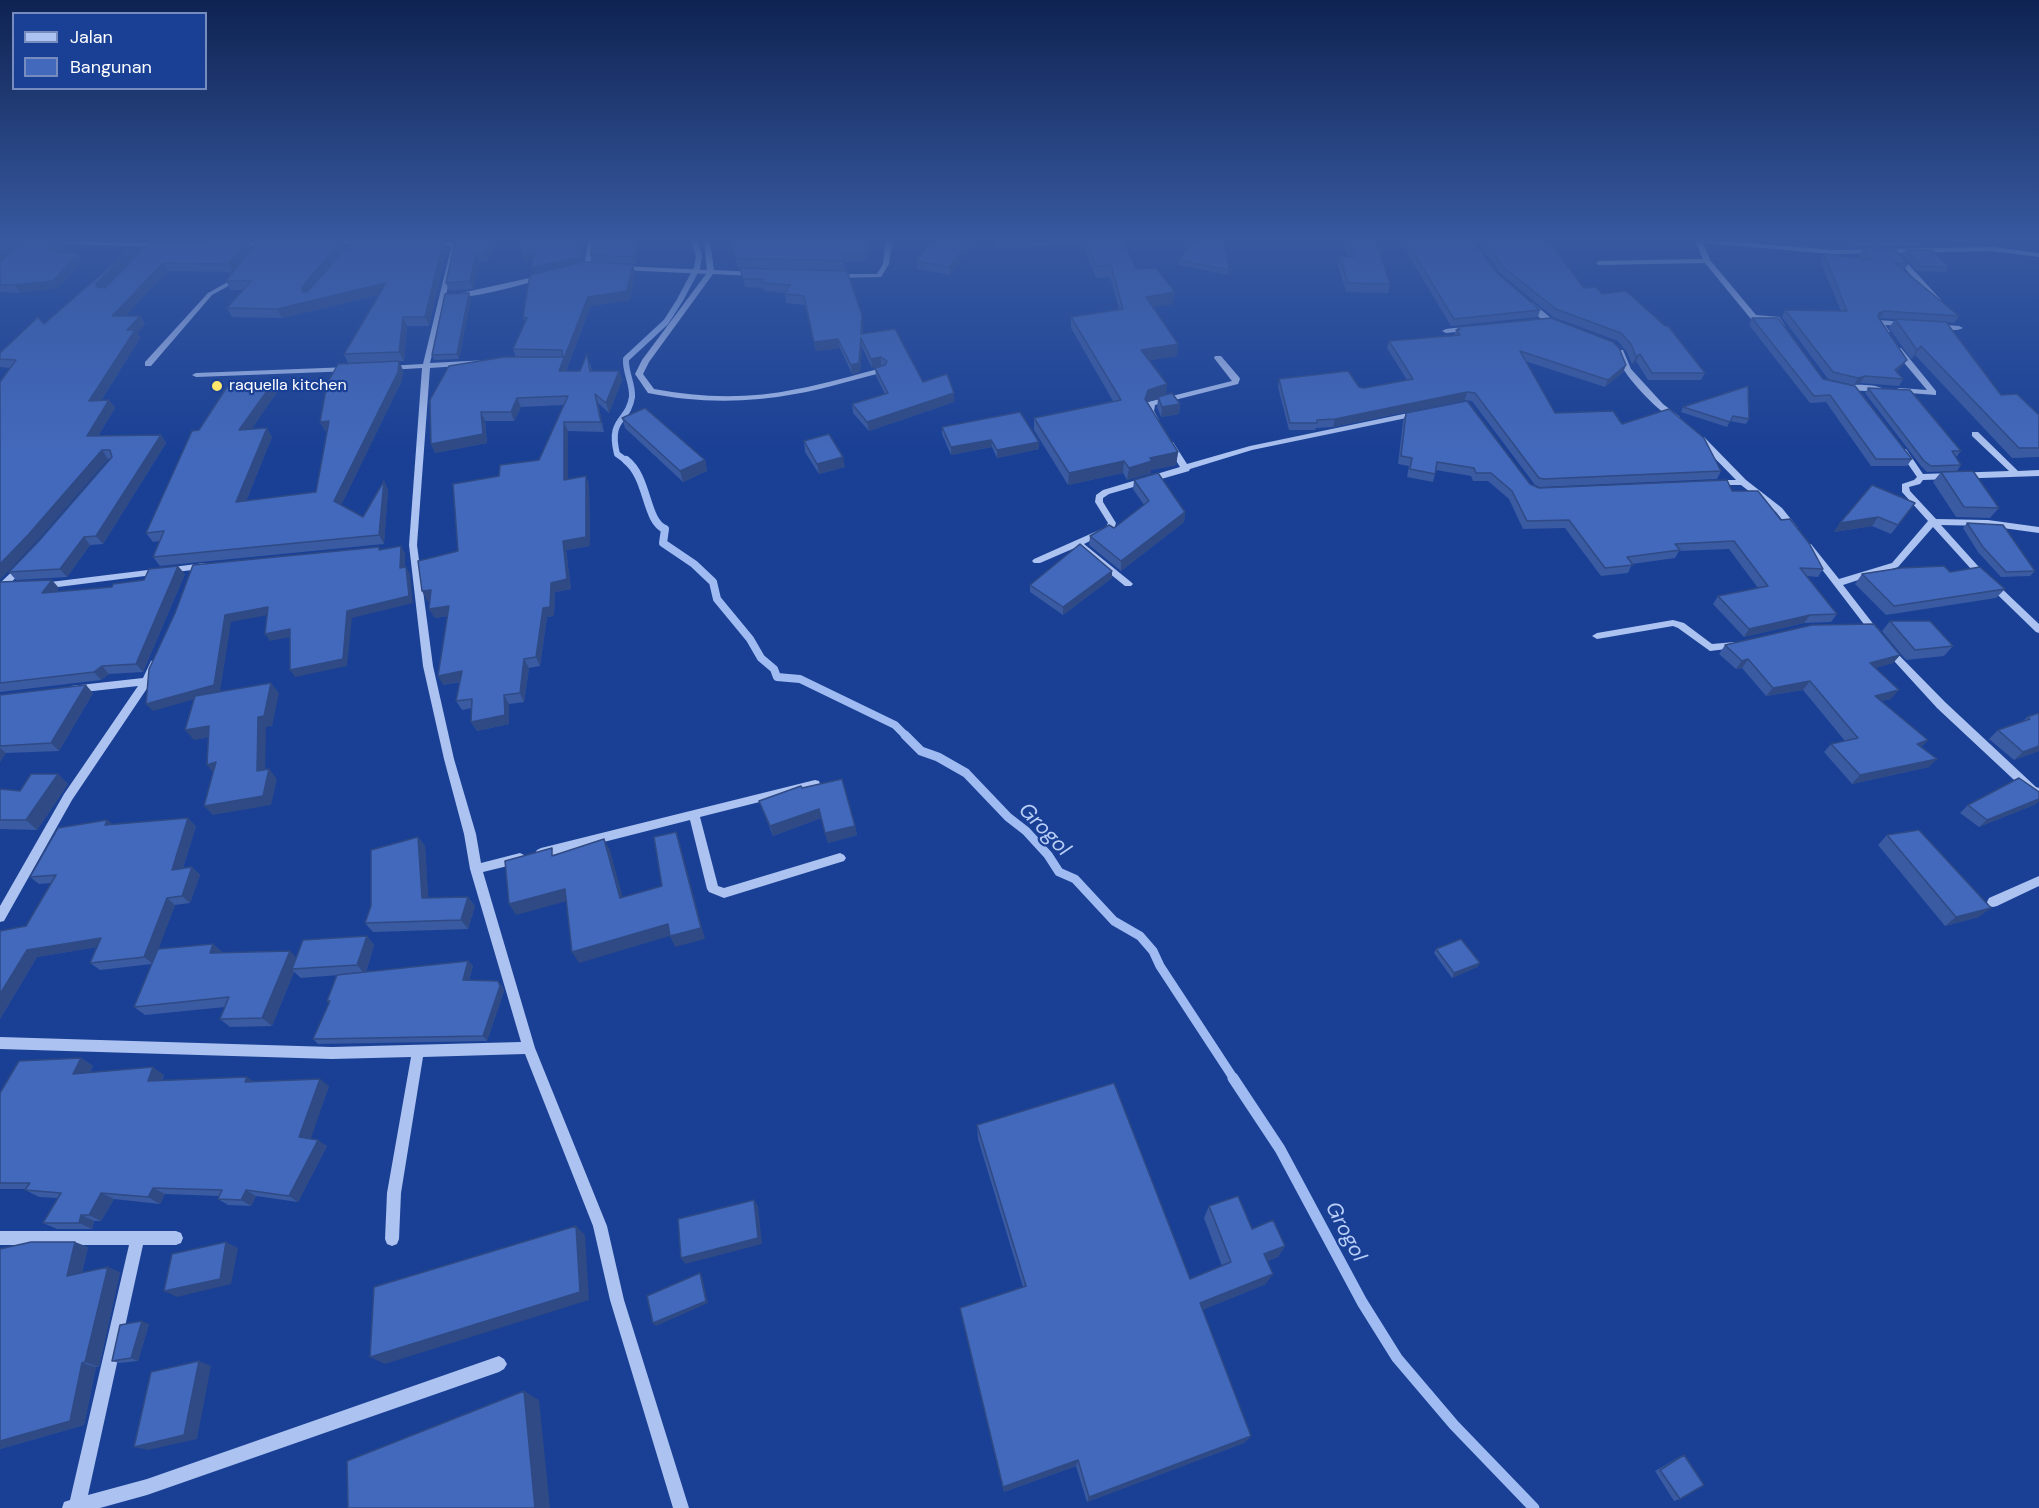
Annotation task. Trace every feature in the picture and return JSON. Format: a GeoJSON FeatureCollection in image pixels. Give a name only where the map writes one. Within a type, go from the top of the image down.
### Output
{"type":"FeatureCollection","features":[{"type":"Feature","properties":{"kind":"street"},"geometry":{"type":"LineString","coordinates":[[148,364],[195,311]]}},
{"type":"Feature","properties":{"kind":"street"},"geometry":{"type":"LineString","coordinates":[[440,311],[426,366],[407,546],[428,666],[476,869],[529,1048],[600,1226],[617,1300],[681,1508]]}},
{"type":"Feature","properties":{"kind":"street"},"geometry":{"type":"LineString","coordinates":[[683,311],[645,362],[639,375],[651,391],[675,396],[718,398],[784,394],[882,370]]}},
{"type":"Feature","properties":{"kind":"street"},"geometry":{"type":"LineString","coordinates":[[1537,311],[1548,321]]}},
{"type":"Feature","properties":{"kind":"street"},"geometry":{"type":"LineString","coordinates":[[1749,311],[1754,317],[1776,319],[1788,336]]}},
{"type":"Feature","properties":{"kind":"street"},"geometry":{"type":"LineString","coordinates":[[1539,321],[1548,321],[1568,328]]}},
{"type":"Feature","properties":{"kind":"street"},"geometry":{"type":"LineString","coordinates":[[1835,385],[1855,389],[1860,387],[1933,393],[1903,358],[1880,322],[1915,324]]}},
{"type":"Feature","properties":{"kind":"street"},"geometry":{"type":"LineString","coordinates":[[1926,325],[1959,328]]}},
{"type":"Feature","properties":{"kind":"street"},"geometry":{"type":"LineString","coordinates":[[1446,331],[1478,327]]}},
{"type":"Feature","properties":{"kind":"street"},"geometry":{"type":"LineString","coordinates":[[1614,345],[1621,353],[1628,370],[1660,406],[1683,424]]}},
{"type":"Feature","properties":{"kind":"street"},"geometry":{"type":"LineString","coordinates":[[1162,431],[1150,411],[1151,404],[1236,381],[1218,358]]}},
{"type":"Feature","properties":{"kind":"street"},"geometry":{"type":"LineString","coordinates":[[380,368],[493,362]]}},
{"type":"Feature","properties":{"kind":"street"},"geometry":{"type":"LineString","coordinates":[[196,375],[357,369]]}},
{"type":"Feature","properties":{"kind":"street"},"geometry":{"type":"LineString","coordinates":[[1855,389],[1862,399]]}},
{"type":"Feature","properties":{"kind":"street"},"geometry":{"type":"LineString","coordinates":[[1037,561],[1113,526],[1099,502],[1099,497],[1106,492],[1250,448],[1431,411]]}},
{"type":"Feature","properties":{"kind":"street"},"geometry":{"type":"LineString","coordinates":[[1691,430],[1743,482],[1779,510],[1838,583],[1866,627],[1941,705],[2032,790],[2039,792]]}},
{"type":"Feature","properties":{"kind":"street"},"geometry":{"type":"LineString","coordinates":[[1975,434],[2016,474]]}},
{"type":"Feature","properties":{"kind":"street"},"geometry":{"type":"LineString","coordinates":[[1168,440],[1186,469]]}},
{"type":"Feature","properties":{"kind":"street"},"geometry":{"type":"LineString","coordinates":[[1897,442],[1920,477]]}},
{"type":"Feature","properties":{"kind":"street"},"geometry":{"type":"LineString","coordinates":[[1920,477],[2039,473]]}},
{"type":"Feature","properties":{"kind":"street"},"geometry":{"type":"LineString","coordinates":[[1920,477],[1917,482],[1905,486],[1905,489],[1975,568],[2039,630]]}},
{"type":"Feature","properties":{"kind":"street"},"geometry":{"type":"LineString","coordinates":[[1708,484],[1743,482]]}},
{"type":"Feature","properties":{"kind":"street"},"geometry":{"type":"LineString","coordinates":[[1838,583],[1895,565],[1932,522]]}},
{"type":"Feature","properties":{"kind":"street"},"geometry":{"type":"LineString","coordinates":[[1932,522],[1988,523],[2039,530]]}},
{"type":"Feature","properties":{"kind":"street"},"geometry":{"type":"LineString","coordinates":[[1078,543],[1128,584]]}},
{"type":"Feature","properties":{"kind":"street"},"geometry":{"type":"LineString","coordinates":[[5,585],[28,561]]}},
{"type":"Feature","properties":{"kind":"street"},"geometry":{"type":"LineString","coordinates":[[32,586],[192,572],[216,565]]}},
{"type":"Feature","properties":{"kind":"street"},"geometry":{"type":"LineString","coordinates":[[1597,636],[1673,623],[1681,625],[1713,649],[1747,643]]}},
{"type":"Feature","properties":{"kind":"street"},"geometry":{"type":"LineString","coordinates":[[0,917],[68,797],[146,681],[160,650]]}},
{"type":"Feature","properties":{"kind":"street"},"geometry":{"type":"LineString","coordinates":[[68,690],[146,681]]}},
{"type":"Feature","properties":{"kind":"street"},"geometry":{"type":"LineString","coordinates":[[476,869],[815,784]]}},
{"type":"Feature","properties":{"kind":"street"},"geometry":{"type":"LineString","coordinates":[[694,815],[710,880],[714,889],[724,893],[840,858]]}},
{"type":"Feature","properties":{"kind":"street"},"geometry":{"type":"LineString","coordinates":[[1993,902],[2039,881]]}},
{"type":"Feature","properties":{"kind":"street"},"geometry":{"type":"LineString","coordinates":[[0,1042],[332,1053],[529,1048]]}},
{"type":"Feature","properties":{"kind":"street"},"geometry":{"type":"LineString","coordinates":[[392,1239],[394,1193],[418,1051]]}},
{"type":"Feature","properties":{"kind":"street"},"geometry":{"type":"LineString","coordinates":[[0,1238],[176,1238]]}},
{"type":"Feature","properties":{"kind":"street"},"geometry":{"type":"LineString","coordinates":[[138,1238],[74,1507],[147,1487],[499,1364]]}},
{"type":"Feature","properties":{"kind":"building"},"geometry":{"type":"Polygon","coordinates":[[[58,311],[116,311],[112,316],[140,316],[127,330],[135,330],[89,401],[109,400],[87,436],[161,435],[96,536],[84,537],[60,569],[9,572],[112,457],[110,450],[102,450],[0,564],[0,382],[16,360],[0,359],[0,353],[38,317],[44,324],[58,311]]]}},
{"type":"Feature","properties":{"kind":"building"},"geometry":{"type":"Polygon","coordinates":[[[369,311],[426,311],[425,317],[403,317],[399,352],[344,354],[369,311]]]}},
{"type":"Feature","properties":{"kind":"building"},"geometry":{"type":"Polygon","coordinates":[[[441,311],[465,311],[457,354],[432,355],[441,311]]]}},
{"type":"Feature","properties":{"kind":"building"},"geometry":{"type":"Polygon","coordinates":[[[524,311],[582,311],[559,371],[580,371],[587,354],[590,371],[619,371],[606,403],[595,394],[601,422],[564,422],[564,480],[586,476],[586,537],[563,541],[567,579],[551,583],[550,607],[543,608],[536,657],[524,659],[520,693],[504,695],[505,715],[471,722],[472,699],[456,701],[462,671],[438,676],[449,606],[429,609],[431,590],[422,591],[418,561],[458,551],[453,484],[499,476],[500,465],[539,460],[568,396],[517,398],[511,412],[481,412],[483,434],[431,444],[430,400],[449,366],[504,357],[563,357],[562,350],[513,349],[527,318],[523,317],[524,311]]]}},
{"type":"Feature","properties":{"kind":"building"},"geometry":{"type":"Polygon","coordinates":[[[807,311],[861,311],[861,334],[895,329],[923,382],[947,374],[954,393],[867,422],[852,404],[888,393],[875,368],[885,365],[887,361],[881,357],[871,359],[861,338],[859,363],[851,365],[838,339],[814,342],[807,311]]]}},
{"type":"Feature","properties":{"kind":"building"},"geometry":{"type":"Polygon","coordinates":[[[1108,311],[1156,311],[1178,344],[1141,350],[1167,384],[1148,390],[1145,399],[1178,452],[1150,458],[1152,461],[1129,468],[1124,461],[1069,473],[1034,418],[1121,400],[1071,317],[1108,311]]]}},
{"type":"Feature","properties":{"kind":"building"},"geometry":{"type":"Polygon","coordinates":[[[1449,311],[1527,311],[1454,319],[1449,311]]]}},
{"type":"Feature","properties":{"kind":"building"},"geometry":{"type":"Polygon","coordinates":[[[1562,311],[1649,311],[1665,326],[1668,326],[1705,373],[1652,373],[1640,354],[1636,357],[1631,344],[1621,333],[1562,311]]]}},
{"type":"Feature","properties":{"kind":"building"},"geometry":{"type":"Polygon","coordinates":[[[1786,311],[1883,311],[1879,313],[1878,317],[1907,360],[1895,370],[1903,379],[1865,376],[1858,378],[1833,372],[1786,311]]]}},
{"type":"Feature","properties":{"kind":"building"},"geometry":{"type":"Polygon","coordinates":[[[1890,311],[1953,311],[1959,316],[1890,311]]]}},
{"type":"Feature","properties":{"kind":"building"},"geometry":{"type":"Polygon","coordinates":[[[1551,318],[1613,342],[1619,348],[1626,365],[1608,380],[1520,351],[1555,413],[1613,411],[1622,424],[1669,409],[1704,438],[1721,471],[1539,478],[1475,393],[1467,392],[1335,419],[1317,420],[1317,423],[1290,423],[1279,379],[1348,371],[1359,387],[1364,388],[1413,379],[1389,341],[1460,335],[1456,330],[1460,330],[1458,327],[1551,318]]]}},
{"type":"Feature","properties":{"kind":"building"},"geometry":{"type":"Polygon","coordinates":[[[1752,318],[1778,318],[1823,379],[1855,386],[1912,459],[1876,459],[1830,395],[1814,396],[1752,318]]]}},
{"type":"Feature","properties":{"kind":"building"},"geometry":{"type":"Polygon","coordinates":[[[1895,319],[1946,322],[2001,395],[2017,394],[2039,415],[2039,448],[2019,448],[1921,346],[1917,350],[1895,319]]]}},
{"type":"Feature","properties":{"kind":"building"},"geometry":{"type":"Polygon","coordinates":[[[399,361],[398,372],[334,501],[363,517],[384,481],[379,535],[153,557],[164,531],[146,533],[192,431],[199,430],[229,384],[272,384],[239,430],[267,428],[236,502],[316,492],[329,421],[320,422],[327,384],[338,364],[399,361]]]}},
{"type":"Feature","properties":{"kind":"building"},"geometry":{"type":"Polygon","coordinates":[[[1748,386],[1749,419],[1733,416],[1730,422],[1683,407],[1748,386]]]}},
{"type":"Feature","properties":{"kind":"building"},"geometry":{"type":"Polygon","coordinates":[[[1868,388],[1910,390],[1961,451],[1952,451],[1961,465],[1931,466],[1924,461],[1868,388]]]}},
{"type":"Feature","properties":{"kind":"building"},"geometry":{"type":"Polygon","coordinates":[[[1172,393],[1180,404],[1162,407],[1158,397],[1172,393]]]}},
{"type":"Feature","properties":{"kind":"building"},"geometry":{"type":"Polygon","coordinates":[[[1467,401],[1530,484],[1539,488],[1727,480],[1732,491],[1758,491],[1781,520],[1790,519],[1809,543],[1823,569],[1800,568],[1837,614],[1810,615],[1749,629],[1718,596],[1768,586],[1734,541],[1675,544],[1680,550],[1627,557],[1633,565],[1605,568],[1569,520],[1527,521],[1512,491],[1491,473],[1476,473],[1474,468],[1437,462],[1435,474],[1410,469],[1412,458],[1401,456],[1406,413],[1467,401]]]}},
{"type":"Feature","properties":{"kind":"building"},"geometry":{"type":"Polygon","coordinates":[[[645,408],[705,460],[680,471],[622,418],[645,408]]]}},
{"type":"Feature","properties":{"kind":"building"},"geometry":{"type":"Polygon","coordinates":[[[1020,412],[1039,442],[997,450],[991,440],[951,447],[942,427],[1020,412]]]}},
{"type":"Feature","properties":{"kind":"building"},"geometry":{"type":"Polygon","coordinates":[[[829,434],[843,457],[817,464],[804,441],[829,434]]]}},
{"type":"Feature","properties":{"kind":"building"},"geometry":{"type":"Polygon","coordinates":[[[1973,471],[1999,508],[1964,507],[1941,472],[1973,471]]]}},
{"type":"Feature","properties":{"kind":"building"},"geometry":{"type":"Polygon","coordinates":[[[1158,473],[1185,512],[1121,561],[1090,536],[1109,525],[1114,528],[1149,501],[1134,480],[1158,473]]]}},
{"type":"Feature","properties":{"kind":"building"},"geometry":{"type":"Polygon","coordinates":[[[1872,485],[1915,503],[1898,525],[1878,517],[1840,523],[1872,485]]]}},
{"type":"Feature","properties":{"kind":"building"},"geometry":{"type":"Polygon","coordinates":[[[1967,523],[2003,525],[2035,571],[2006,572],[1983,547],[1967,523]]]}},
{"type":"Feature","properties":{"kind":"building"},"geometry":{"type":"Polygon","coordinates":[[[1080,544],[1112,571],[1063,607],[1030,585],[1080,544]]]}},
{"type":"Feature","properties":{"kind":"building"},"geometry":{"type":"Polygon","coordinates":[[[401,546],[400,568],[406,567],[409,596],[347,611],[343,659],[290,670],[290,629],[265,634],[268,607],[225,615],[214,685],[146,704],[149,669],[175,613],[193,565],[379,547],[379,550],[401,546]]]}},
{"type":"Feature","properties":{"kind":"building"},"geometry":{"type":"Polygon","coordinates":[[[178,566],[136,664],[102,666],[94,672],[0,683],[0,582],[52,580],[42,593],[112,587],[113,584],[144,580],[149,569],[178,566]]]}},
{"type":"Feature","properties":{"kind":"building"},"geometry":{"type":"Polygon","coordinates":[[[1944,566],[1950,572],[1980,567],[2005,589],[1894,606],[1862,574],[1901,568],[1944,566]]]}},
{"type":"Feature","properties":{"kind":"building"},"geometry":{"type":"Polygon","coordinates":[[[1890,621],[1930,621],[1953,646],[1915,650],[1890,621]]]}},
{"type":"Feature","properties":{"kind":"building"},"geometry":{"type":"Polygon","coordinates":[[[1874,624],[1900,655],[1870,663],[1899,690],[1875,696],[1928,740],[1917,744],[1937,759],[1860,775],[1831,744],[1858,738],[1810,681],[1773,688],[1748,659],[1742,661],[1725,645],[1812,625],[1874,624]]]}},
{"type":"Feature","properties":{"kind":"building"},"geometry":{"type":"Polygon","coordinates":[[[271,683],[264,716],[258,717],[257,771],[269,769],[263,796],[204,806],[216,762],[207,765],[209,726],[185,730],[195,696],[271,683]]]}},
{"type":"Feature","properties":{"kind":"building"},"geometry":{"type":"Polygon","coordinates":[[[86,685],[51,743],[0,746],[0,695],[86,685]]]}},
{"type":"Feature","properties":{"kind":"building"},"geometry":{"type":"Polygon","coordinates":[[[2039,713],[2039,746],[2023,752],[1998,730],[2030,719],[2027,717],[2039,713]]]}},
{"type":"Feature","properties":{"kind":"building"},"geometry":{"type":"Polygon","coordinates":[[[31,774],[58,774],[26,820],[0,820],[0,789],[20,791],[31,774]]]}},
{"type":"Feature","properties":{"kind":"building"},"geometry":{"type":"Polygon","coordinates":[[[2019,778],[2039,792],[2039,799],[1987,820],[1968,805],[2019,778]]]}},
{"type":"Feature","properties":{"kind":"building"},"geometry":{"type":"Polygon","coordinates":[[[842,779],[855,826],[825,833],[819,809],[770,826],[759,801],[801,786],[802,788],[842,779]]]}},
{"type":"Feature","properties":{"kind":"building"},"geometry":{"type":"Polygon","coordinates":[[[188,818],[172,870],[192,867],[182,896],[167,898],[144,957],[90,963],[101,938],[27,950],[0,994],[0,931],[26,926],[56,875],[30,877],[58,828],[107,820],[105,825],[188,818]]]}},
{"type":"Feature","properties":{"kind":"building"},"geometry":{"type":"Polygon","coordinates":[[[1919,830],[1991,908],[1956,917],[1887,835],[1919,830]]]}},
{"type":"Feature","properties":{"kind":"building"},"geometry":{"type":"Polygon","coordinates":[[[676,832],[701,928],[670,936],[668,924],[572,952],[565,889],[509,904],[505,861],[552,848],[552,856],[604,839],[620,898],[662,886],[654,837],[676,832]]]}},
{"type":"Feature","properties":{"kind":"building"},"geometry":{"type":"Polygon","coordinates":[[[418,837],[422,898],[468,897],[461,920],[365,923],[371,906],[371,850],[418,837]]]}},
{"type":"Feature","properties":{"kind":"building"},"geometry":{"type":"Polygon","coordinates":[[[367,936],[357,965],[292,969],[303,940],[367,936]]]}},
{"type":"Feature","properties":{"kind":"building"},"geometry":{"type":"Polygon","coordinates":[[[1461,939],[1480,963],[1454,973],[1436,949],[1461,939]]]}},
{"type":"Feature","properties":{"kind":"building"},"geometry":{"type":"Polygon","coordinates":[[[213,944],[210,953],[290,951],[262,1018],[220,1019],[229,997],[134,1007],[158,949],[213,944]]]}},
{"type":"Feature","properties":{"kind":"building"},"geometry":{"type":"Polygon","coordinates":[[[468,961],[463,980],[498,981],[500,986],[483,1036],[313,1039],[330,1001],[327,1001],[337,975],[468,961]]]}},
{"type":"Feature","properties":{"kind":"building"},"geometry":{"type":"Polygon","coordinates":[[[81,1058],[73,1074],[153,1067],[148,1081],[247,1077],[245,1082],[320,1079],[299,1137],[318,1140],[289,1196],[246,1190],[241,1200],[218,1199],[222,1190],[153,1188],[148,1197],[101,1193],[89,1215],[81,1215],[79,1223],[43,1223],[61,1193],[25,1190],[30,1183],[0,1183],[0,1093],[19,1061],[81,1058]]]}},
{"type":"Feature","properties":{"kind":"building"},"geometry":{"type":"Polygon","coordinates":[[[1114,1083],[1190,1279],[1231,1262],[1209,1206],[1238,1196],[1252,1229],[1273,1220],[1285,1246],[1264,1254],[1273,1274],[1200,1303],[1251,1436],[1089,1497],[1078,1460],[1003,1487],[960,1308],[1026,1286],[977,1125],[1114,1083]]]}},
{"type":"Feature","properties":{"kind":"building"},"geometry":{"type":"Polygon","coordinates":[[[754,1200],[758,1238],[681,1258],[678,1219],[754,1200]]]}},
{"type":"Feature","properties":{"kind":"building"},"geometry":{"type":"Polygon","coordinates":[[[576,1226],[580,1292],[370,1357],[374,1287],[576,1226]]]}},
{"type":"Feature","properties":{"kind":"building"},"geometry":{"type":"Polygon","coordinates":[[[31,1242],[75,1242],[67,1276],[108,1267],[85,1362],[82,1363],[70,1421],[0,1441],[0,1249],[31,1242]]]}},
{"type":"Feature","properties":{"kind":"building"},"geometry":{"type":"Polygon","coordinates":[[[226,1242],[220,1279],[164,1291],[172,1254],[226,1242]]]}},
{"type":"Feature","properties":{"kind":"building"},"geometry":{"type":"Polygon","coordinates":[[[700,1273],[706,1301],[653,1323],[647,1296],[700,1273]]]}},
{"type":"Feature","properties":{"kind":"building"},"geometry":{"type":"Polygon","coordinates":[[[142,1321],[131,1358],[112,1361],[120,1325],[142,1321]]]}},
{"type":"Feature","properties":{"kind":"building"},"geometry":{"type":"Polygon","coordinates":[[[199,1361],[184,1435],[134,1447],[151,1372],[199,1361]]]}},
{"type":"Feature","properties":{"kind":"building"},"geometry":{"type":"Polygon","coordinates":[[[524,1391],[535,1508],[348,1508],[347,1461],[524,1391]]]}},
{"type":"Feature","properties":{"kind":"building"},"geometry":{"type":"Polygon","coordinates":[[[1684,1455],[1704,1485],[1680,1499],[1660,1470],[1684,1455]]]}},
{"type":"Feature","properties":{"kind":"waterway","name":"Grogol"},"geometry":{"type":"LineString","coordinates":[[627,462],[617,454],[615,442],[617,427],[627,412],[632,397],[626,359],[666,322],[673,311]]}},
{"type":"Feature","properties":{"kind":"waterway","name":"Grogol"},"geometry":{"type":"LineString","coordinates":[[627,462],[639,477],[654,517],[665,529],[663,543],[694,564],[713,582],[717,599],[750,639],[761,658],[774,669],[777,677],[800,679],[895,725],[921,751],[938,757],[966,773],[1008,817],[1026,831],[1048,855],[1059,872],[1075,879],[1114,921],[1140,936],[1153,951],[1160,966],[1234,1079]]}},
{"type":"Feature","properties":{"kind":"waterway","name":"Grogol"},"geometry":{"type":"LineString","coordinates":[[1233,1078],[1280,1149],[1362,1302],[1397,1358],[1454,1425],[1534,1508]]}},
{"type":"Feature","properties":{"kind":"place","name":"raquella kitchen"},"geometry":{"type":"Point","coordinates":[217,386]}}]}
